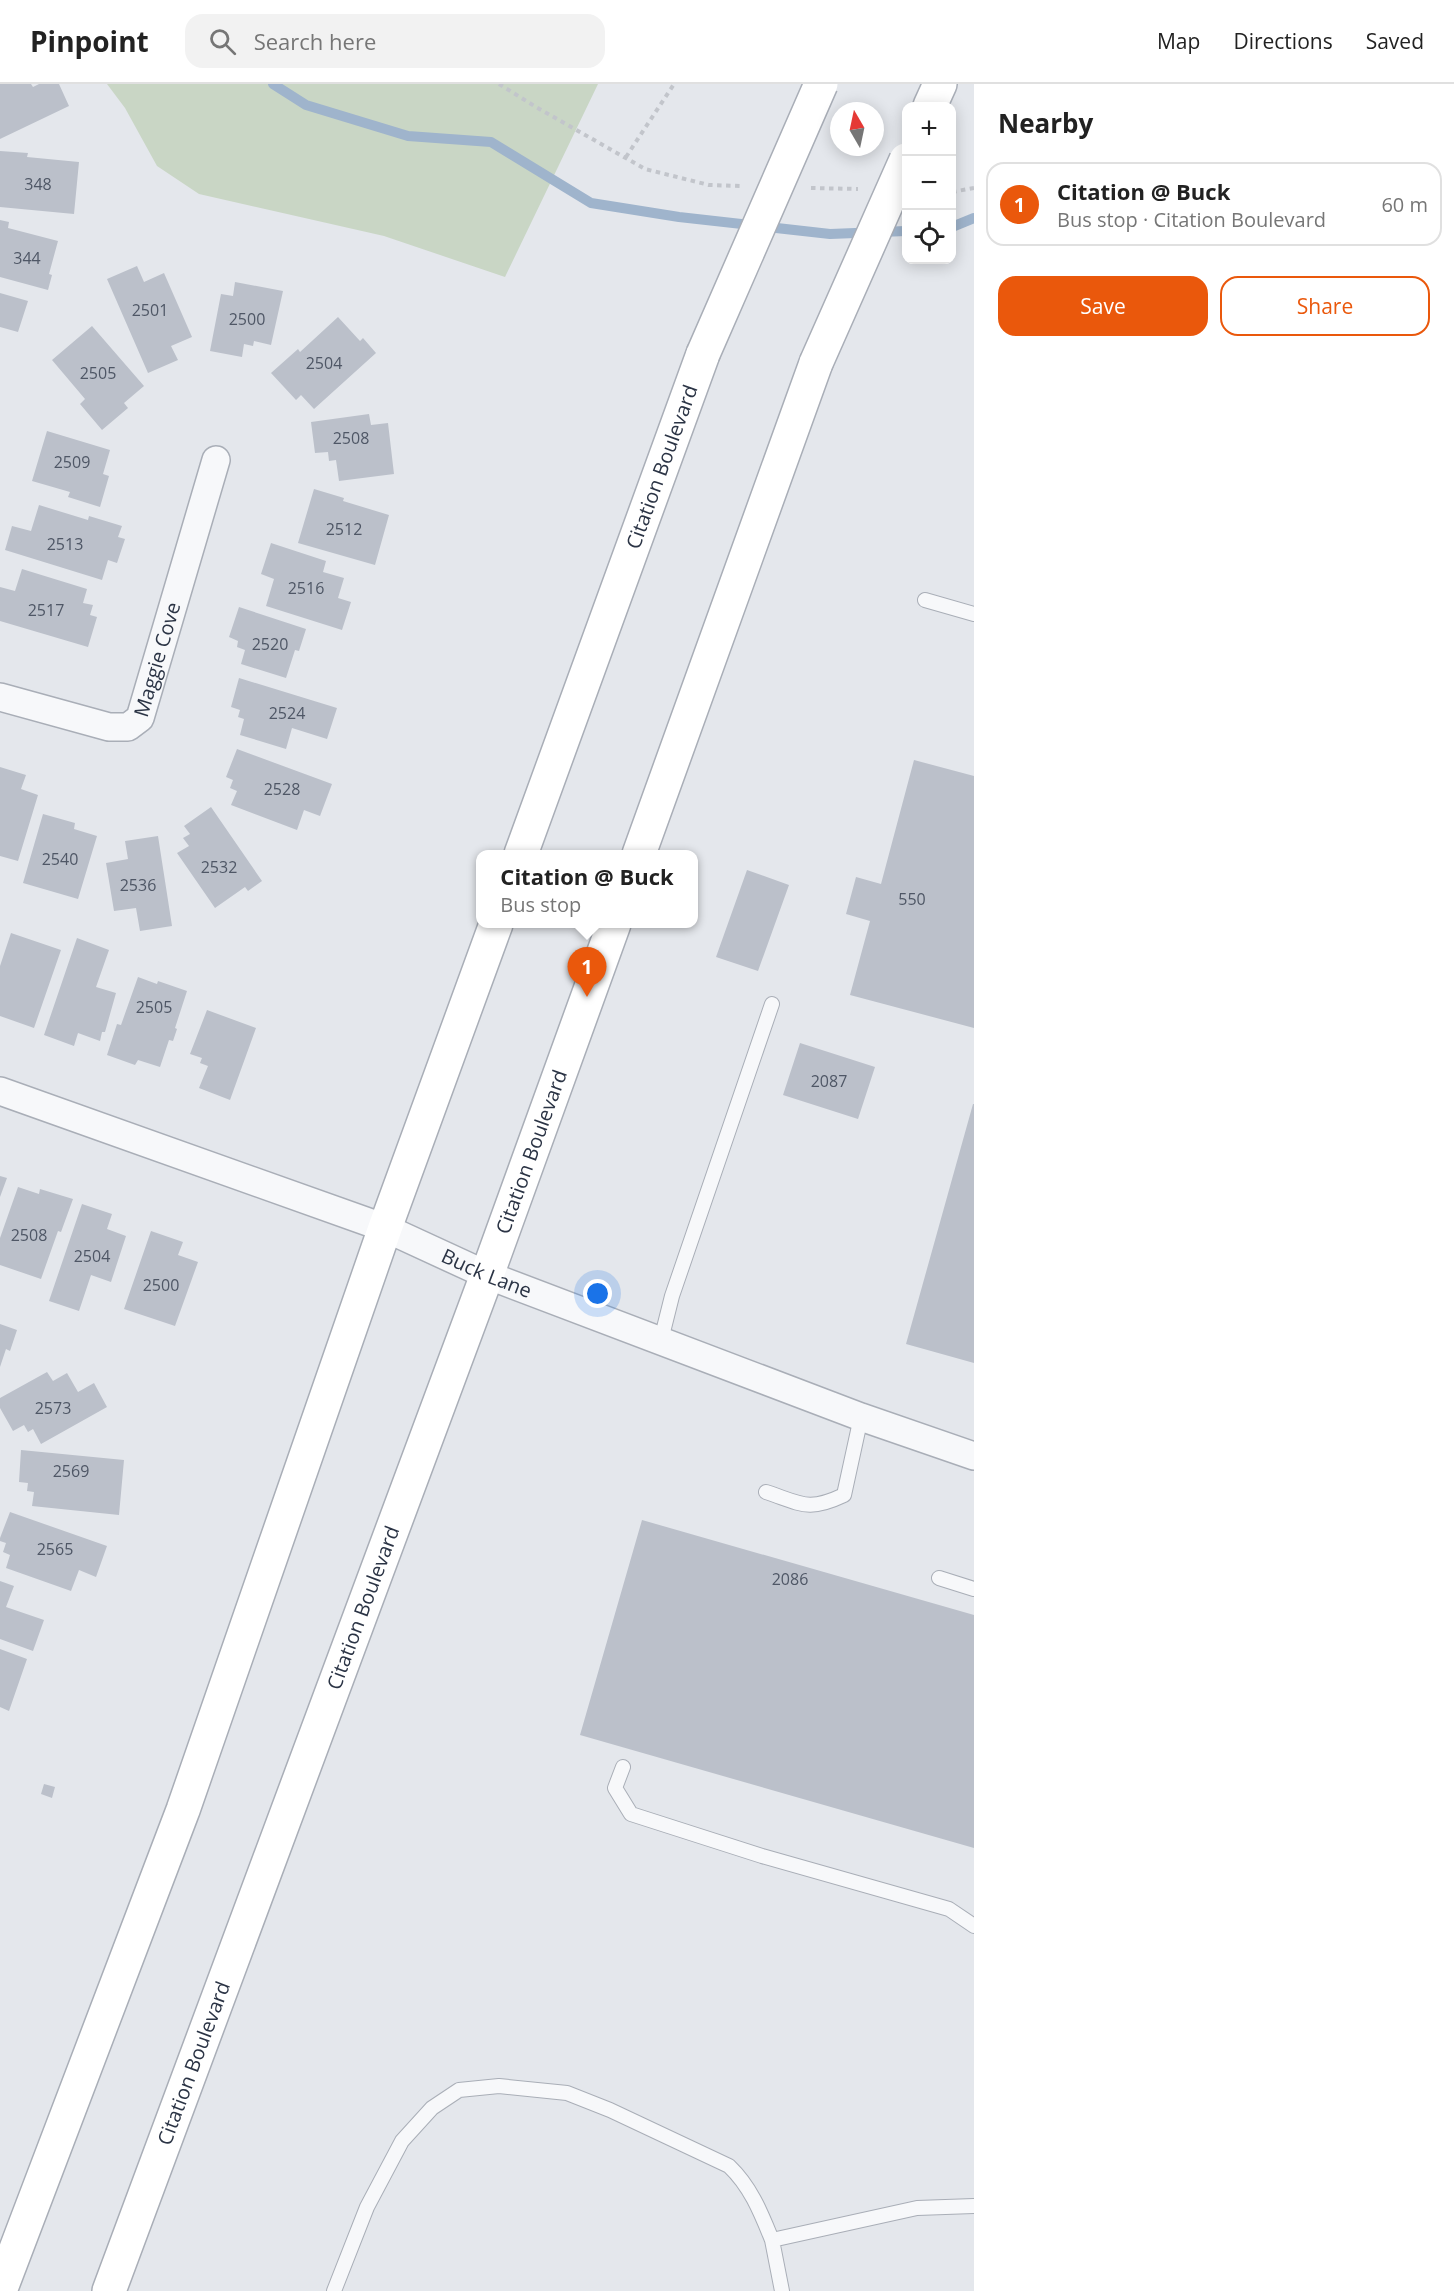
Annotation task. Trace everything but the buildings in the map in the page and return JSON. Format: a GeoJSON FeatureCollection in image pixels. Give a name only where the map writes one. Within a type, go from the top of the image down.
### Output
{"type":"FeatureCollection","features":[{"type":"Feature","properties":{"kind":"main road","name":"Citation Boulevard"},"geometry":{"type":"LineString","coordinates":[[523,850],[703,354],[821,84]]}},
{"type":"Feature","properties":{"kind":"main road"},"geometry":{"type":"LineString","coordinates":[[932,102],[940,84]]}},
{"type":"Feature","properties":{"kind":"main road"},"geometry":{"type":"LineString","coordinates":[[641,850],[816,363],[902,169]]}},
{"type":"Feature","properties":{"kind":"main road"},"geometry":{"type":"LineString","coordinates":[[0,2291],[183,1810],[385,1228],[495,928]]}},
{"type":"Feature","properties":{"kind":"main road","name":"Citation Boulevard"},"geometry":{"type":"LineString","coordinates":[[109,2291],[613,928]]}},
{"type":"Feature","properties":{"kind":"street","name":"Maggie Cove"},"geometry":{"type":"LineString","coordinates":[[0,697],[109,727],[128,726],[140,718],[216,460]]}},
{"type":"Feature","properties":{"kind":"street","name":"Buck Lane"},"geometry":{"type":"LineString","coordinates":[[0,1091],[385,1228],[486,1275],[861,1417],[973,1452]]}},
{"type":"Feature","properties":{"kind":"lane"},"geometry":{"type":"LineString","coordinates":[[925,600],[974,614]]}},
{"type":"Feature","properties":{"kind":"lane"},"geometry":{"type":"LineString","coordinates":[[661,1340],[672,1296],[772,1004]]}},
{"type":"Feature","properties":{"kind":"lane"},"geometry":{"type":"LineString","coordinates":[[766,1492],[808,1506],[825,1504],[844,1495],[861,1417]]}},
{"type":"Feature","properties":{"kind":"lane"},"geometry":{"type":"LineString","coordinates":[[939,1578],[974,1589]]}},
{"type":"Feature","properties":{"kind":"lane"},"geometry":{"type":"LineString","coordinates":[[623,1767],[615,1788],[631,1814],[762,1856],[949,1909],[974,1926]]}},
{"type":"Feature","properties":{"kind":"lane"},"geometry":{"type":"LineString","coordinates":[[334,2291],[367,2207],[402,2141],[432,2108],[459,2090],[499,2086],[567,2093],[610,2110],[729,2166],[742,2178],[756,2201],[772,2240],[782,2291]]}},
{"type":"Feature","properties":{"kind":"lane"},"geometry":{"type":"LineString","coordinates":[[772,2240],[917,2208],[974,2206]]}},
{"type":"Feature","properties":{"kind":"path"},"geometry":{"type":"LineString","coordinates":[[499,84],[626,158],[674,84]]}},
{"type":"Feature","properties":{"kind":"path"},"geometry":{"type":"LineString","coordinates":[[956,191],[974,188]]}},
{"type":"Feature","properties":{"kind":"green space"},"geometry":{"type":"Polygon","coordinates":[[[107,84],[598,84],[505,277],[384,236],[199,194],[157,166],[125,108],[107,84]]]}},
{"type":"Feature","properties":{"kind":"waterway"},"geometry":{"type":"LineString","coordinates":[[273,84],[306,105],[408,136],[491,142],[591,203],[679,217],[830,234],[902,231]]}},
{"type":"Feature","properties":{"kind":"waterway"},"geometry":{"type":"LineString","coordinates":[[956,225],[974,218]]}},
{"type":"Feature","properties":{"kind":"place","name":"Citation @ Buck"},"geometry":{"type":"Point","coordinates":[587,997]}}]}
